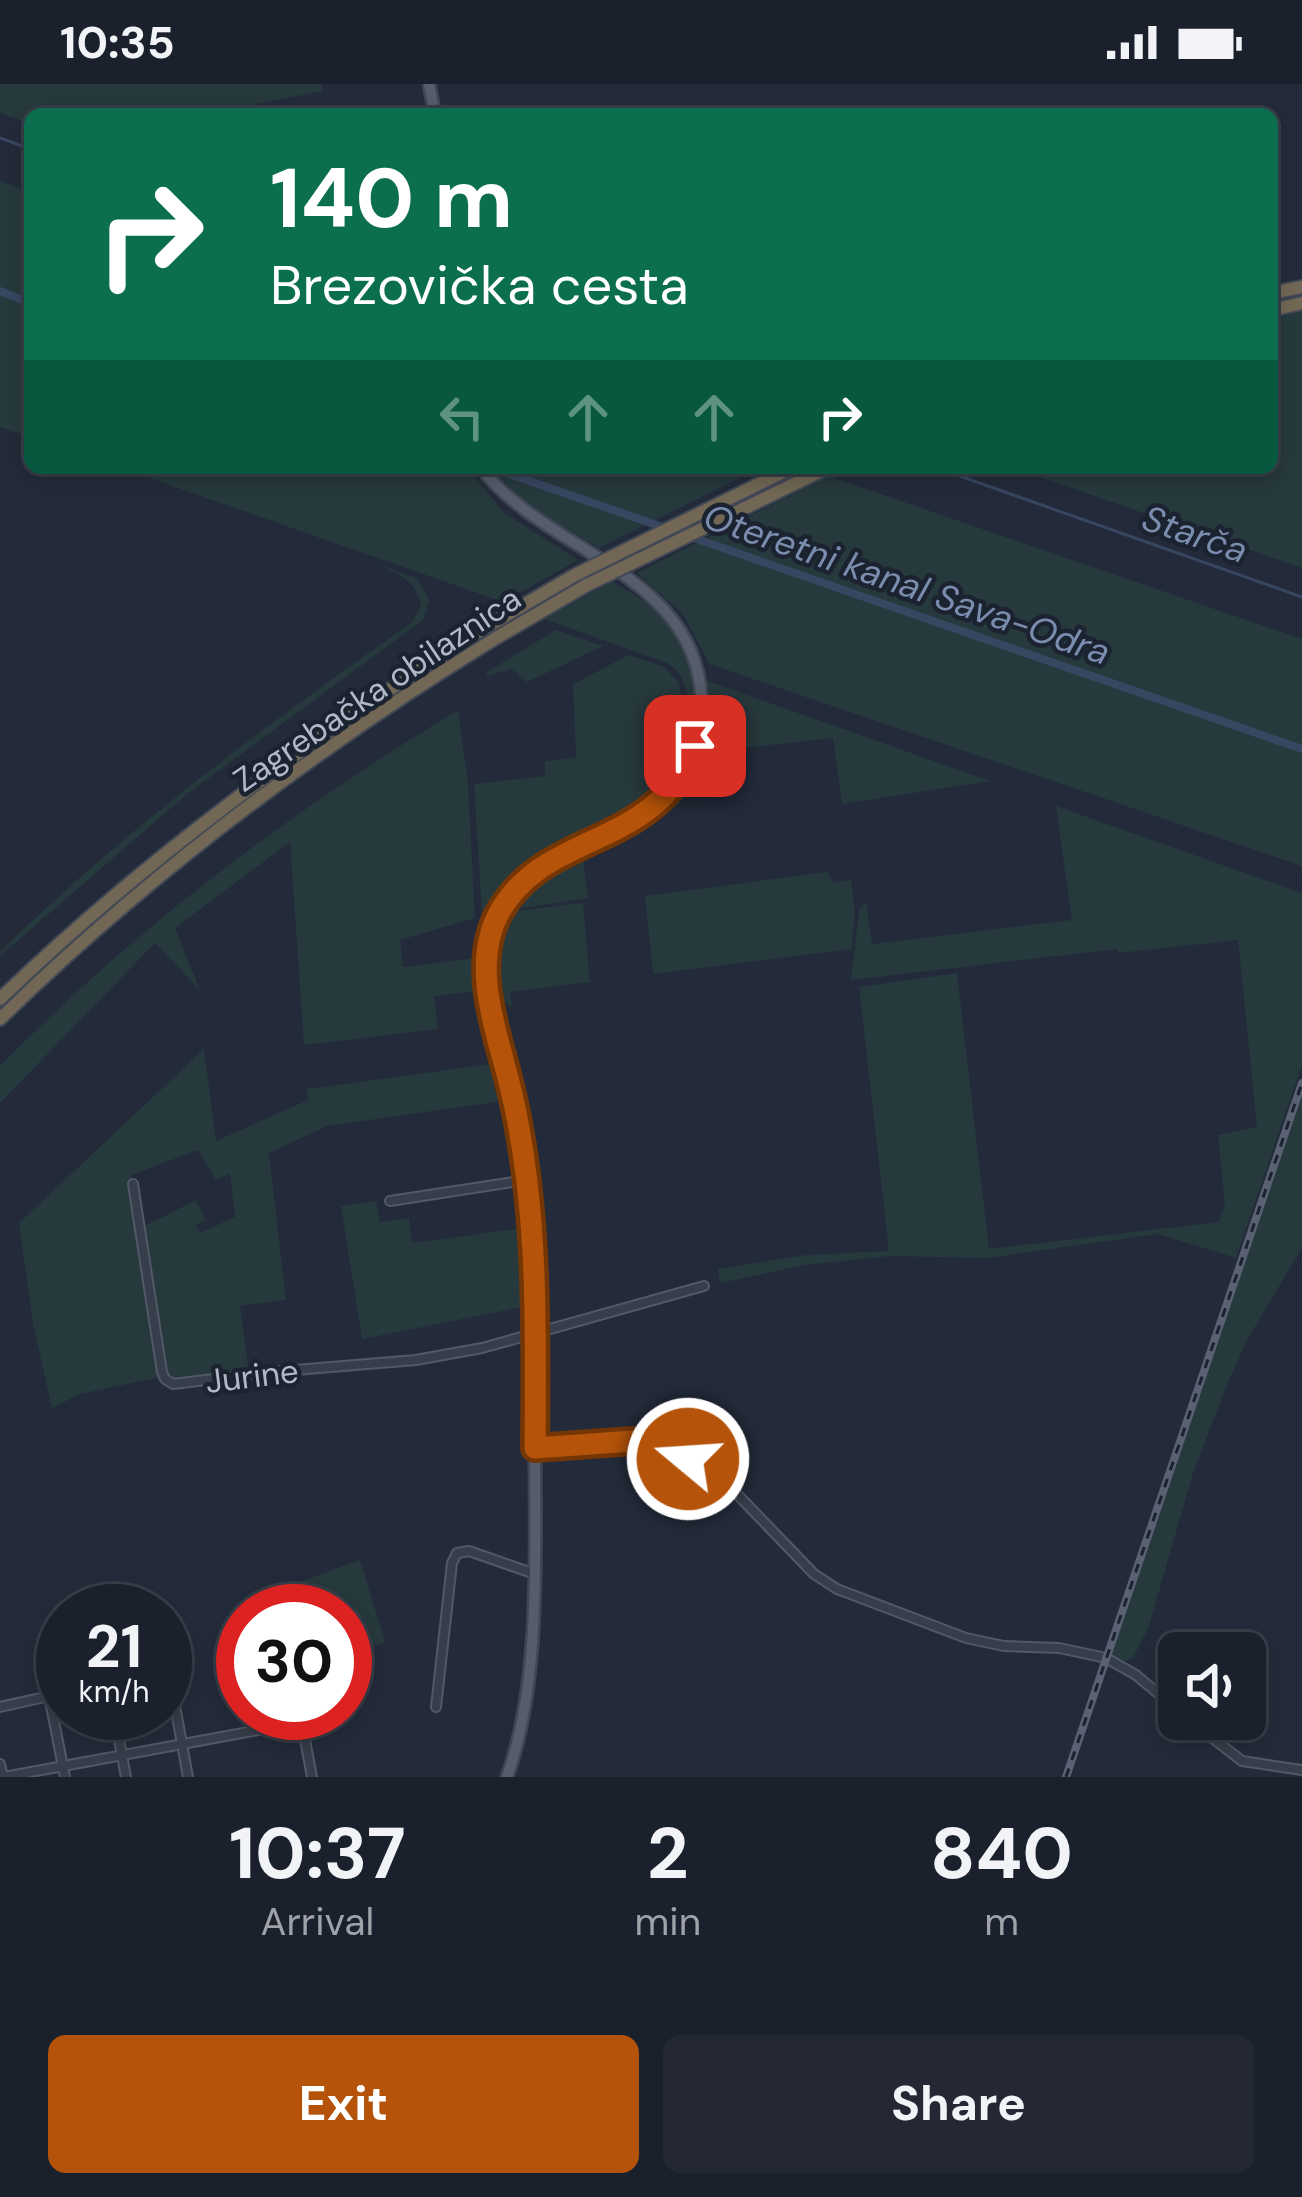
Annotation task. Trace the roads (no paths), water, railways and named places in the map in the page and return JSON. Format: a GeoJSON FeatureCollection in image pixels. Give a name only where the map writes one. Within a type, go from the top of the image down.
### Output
{"type":"FeatureCollection","features":[{"type":"Feature","properties":{"kind":"highway","name":"Zagrebačka obilaznica"},"geometry":{"type":"LineString","coordinates":[[0,999],[201,825],[356,711],[575,575],[778,474]]}},
{"type":"Feature","properties":{"kind":"highway","name":"Zagrebačka obilaznica"},"geometry":{"type":"LineString","coordinates":[[0,1019],[81,944],[253,802],[384,710],[585,586],[815,474]]}},
{"type":"Feature","properties":{"kind":"main road"},"geometry":{"type":"LineString","coordinates":[[487,474],[526,513],[640,587],[667,611],[690,646],[701,694],[695,746],[667,794],[628,825],[534,872],[514,891],[494,922],[487,956],[487,983],[520,1125],[535,1331],[535,1574],[521,1719],[507,1777]]}},
{"type":"Feature","properties":{"kind":"street"},"geometry":{"type":"LineString","coordinates":[[390,1201],[526,1180]]}},
{"type":"Feature","properties":{"kind":"street","name":"Jurine"},"geometry":{"type":"LineString","coordinates":[[134,1184],[162,1372],[173,1384],[416,1360],[482,1348],[535,1331]]}},
{"type":"Feature","properties":{"kind":"street"},"geometry":{"type":"LineString","coordinates":[[535,1331],[704,1286]]}},
{"type":"Feature","properties":{"kind":"street"},"geometry":{"type":"LineString","coordinates":[[535,1448],[609,1440],[657,1448],[712,1473],[814,1574],[837,1588],[966,1638],[1106,1658],[1158,1693]]}},
{"type":"Feature","properties":{"kind":"street"},"geometry":{"type":"LineString","coordinates":[[436,1707],[452,1563],[457,1553],[469,1551],[535,1574]]}},
{"type":"Feature","properties":{"kind":"street"},"geometry":{"type":"LineString","coordinates":[[0,1707],[36,1699]]}},
{"type":"Feature","properties":{"kind":"street"},"geometry":{"type":"LineString","coordinates":[[0,1764],[3,1777],[64,1772],[216,1736]]}},
{"type":"Feature","properties":{"kind":"street"},"geometry":{"type":"LineString","coordinates":[[58,1740],[64,1772]]}},
{"type":"Feature","properties":{"kind":"street"},"geometry":{"type":"LineString","coordinates":[[119,1740],[126,1777]]}},
{"type":"Feature","properties":{"kind":"street"},"geometry":{"type":"LineString","coordinates":[[180,1740],[188,1777]]}},
{"type":"Feature","properties":{"kind":"street"},"geometry":{"type":"LineString","coordinates":[[305,1740],[312,1777]]}},
{"type":"Feature","properties":{"kind":"street"},"geometry":{"type":"LineString","coordinates":[[1216,1740],[1242,1760],[1302,1770]]}},
{"type":"Feature","properties":{"kind":"waterway","name":"Starča"},"geometry":{"type":"LineString","coordinates":[[0,138],[24,147]]}},
{"type":"Feature","properties":{"kind":"waterway","name":"Oteretni kanal Sava-Odra"},"geometry":{"type":"LineString","coordinates":[[0,291],[24,301]]}},
{"type":"Feature","properties":{"kind":"waterway","name":"Oteretni kanal Sava-Odra"},"geometry":{"type":"LineString","coordinates":[[509,474],[1302,749]]}},
{"type":"Feature","properties":{"kind":"waterway","name":"Starča"},"geometry":{"type":"LineString","coordinates":[[954,474],[1302,597]]}},
{"type":"Feature","properties":{"kind":"railway"},"geometry":{"type":"LineString","coordinates":[[1066,1777],[1302,1083]]}}]}
